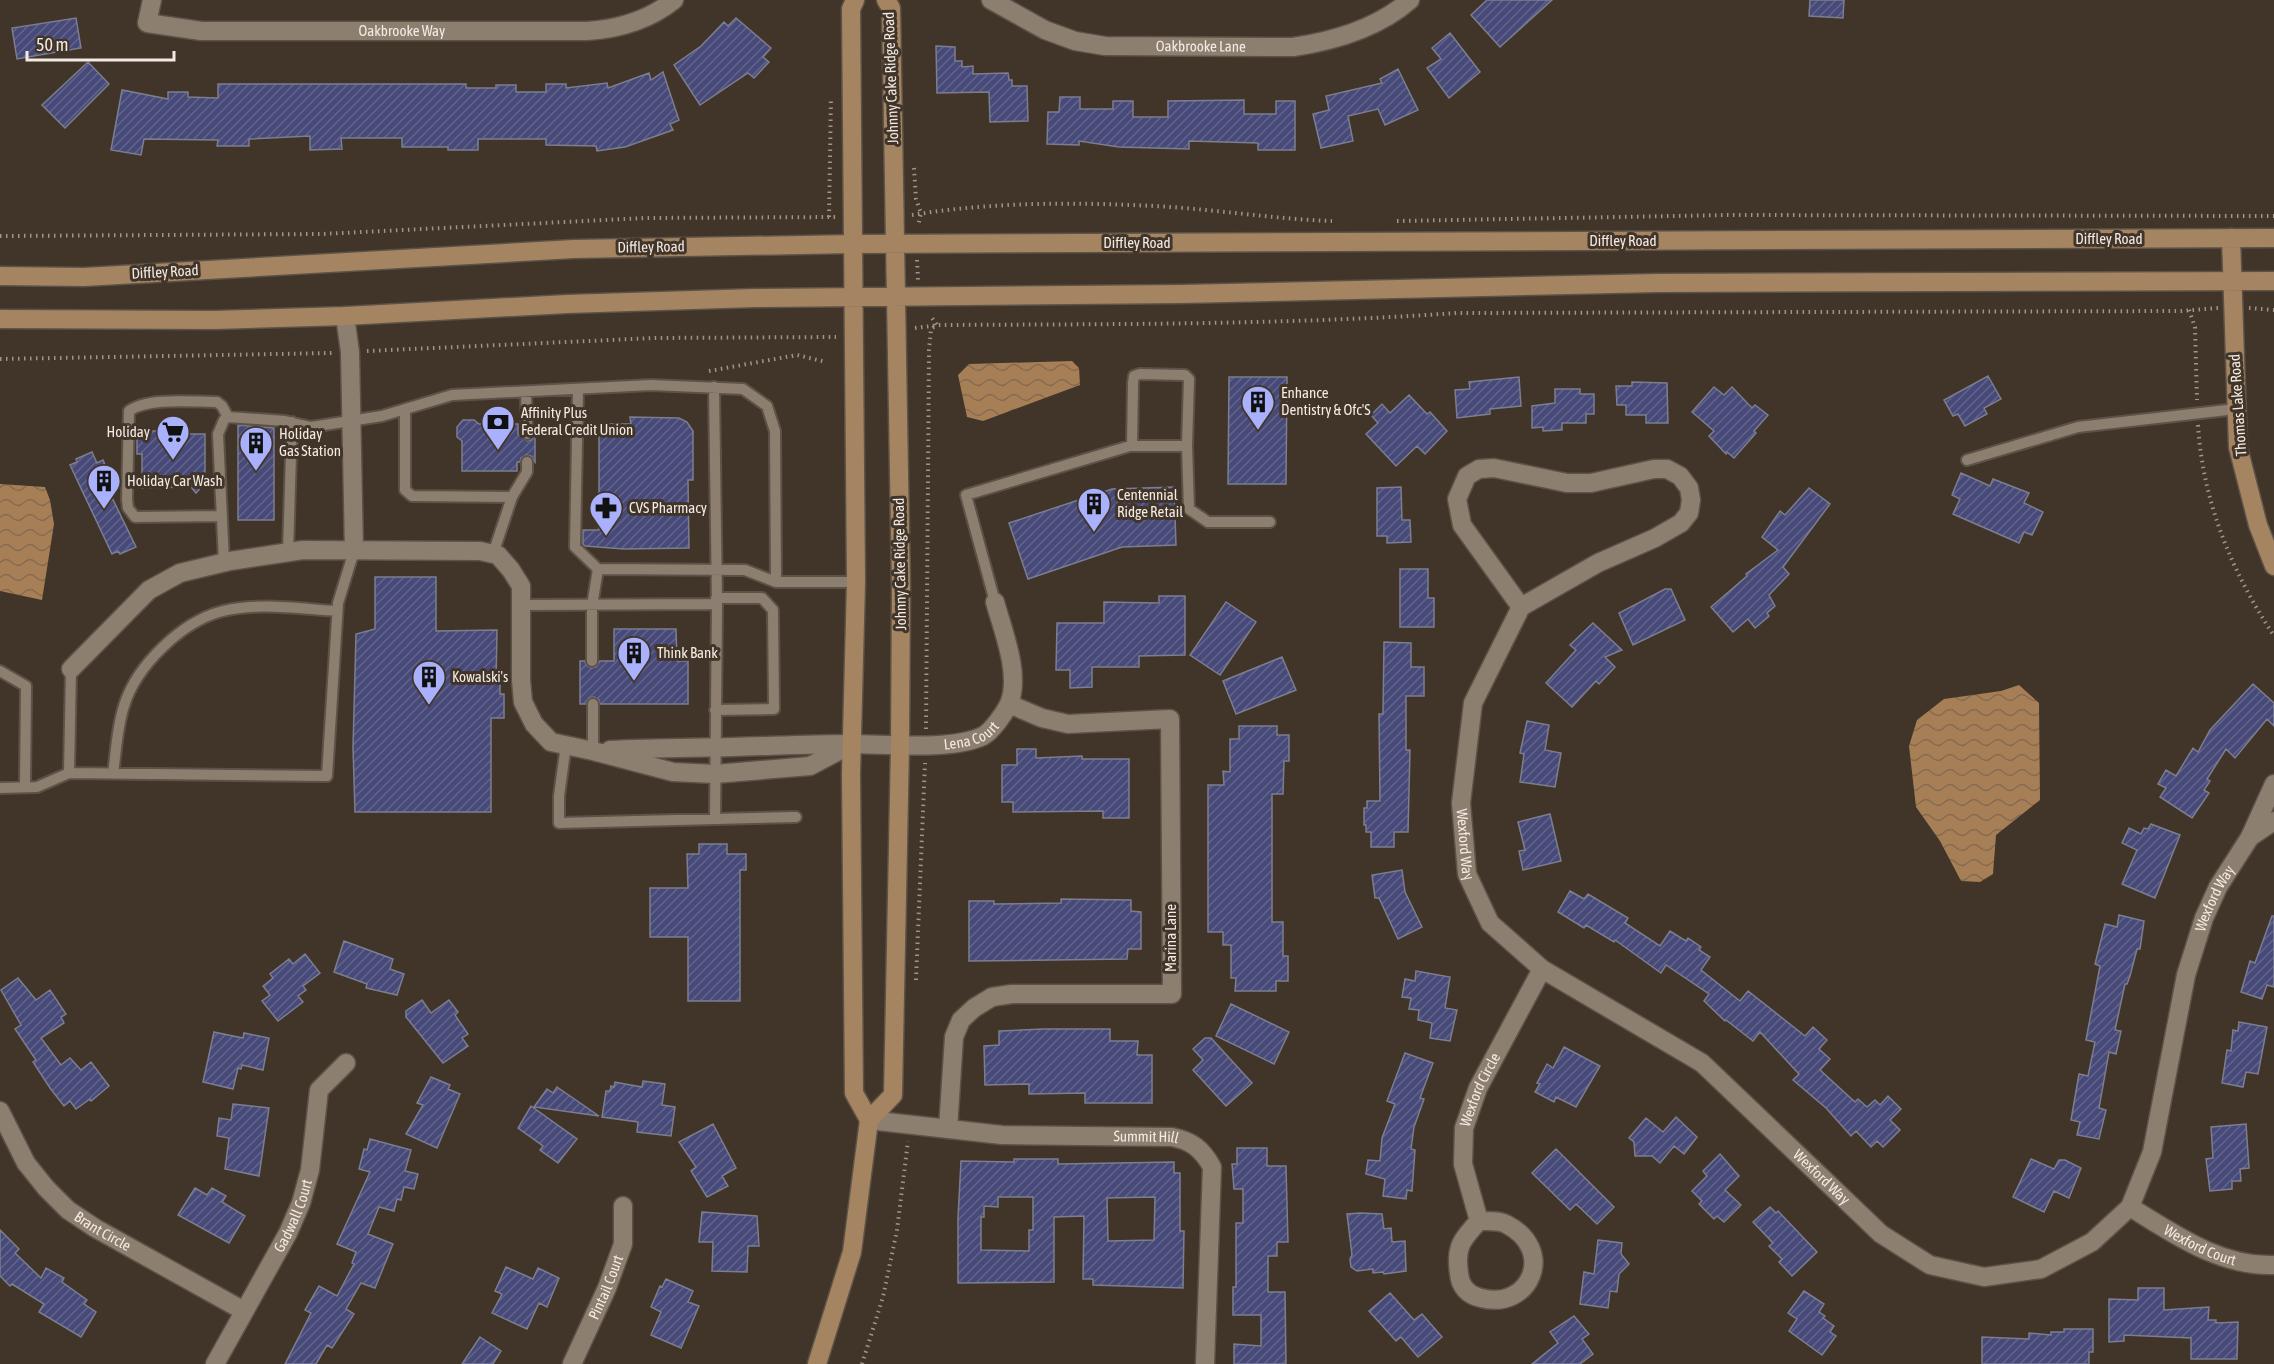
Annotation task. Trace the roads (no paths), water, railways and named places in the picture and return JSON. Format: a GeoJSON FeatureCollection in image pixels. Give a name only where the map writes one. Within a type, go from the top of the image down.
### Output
{"type":"FeatureCollection","features":[{"type":"Feature","properties":{"kind":"main road"},"geometry":{"type":"LineString","coordinates":[[817,1364],[852,1252],[869,1120],[854,1093],[852,744],[856,582],[851,9],[855,0]]}},
{"type":"Feature","properties":{"kind":"main road","name":"Johnny Cake Ridge Road"},"geometry":{"type":"LineString","coordinates":[[869,1120],[893,1095],[900,746],[895,216],[891,8],[886,0]]}},
{"type":"Feature","properties":{"kind":"main road","name":"Thomas Lake Road"},"geometry":{"type":"LineString","coordinates":[[2231,238],[2238,447],[2258,525],[2274,566]]}},
{"type":"Feature","properties":{"kind":"main road","name":"Diffley Road"},"geometry":{"type":"LineString","coordinates":[[0,276],[108,275],[574,249],[853,244],[2274,238]]}},
{"type":"Feature","properties":{"kind":"main road"},"geometry":{"type":"LineString","coordinates":[[0,319],[214,320],[579,304],[1657,283],[2274,281]]}},
{"type":"Feature","properties":{"kind":"street","name":"Oakbrooke Way"},"geometry":{"type":"LineString","coordinates":[[152,0],[147,23],[201,31],[587,31],[609,30],[626,26],[642,20],[674,0]]}},
{"type":"Feature","properties":{"kind":"street","name":"Oakbrooke Lane"},"geometry":{"type":"LineString","coordinates":[[991,0],[1045,30],[1075,40],[1120,48],[1293,47],[1313,44],[1332,40],[1370,25],[1410,0]]}},
{"type":"Feature","properties":{"kind":"street"},"geometry":{"type":"LineString","coordinates":[[345,316],[350,352],[354,551]]}},
{"type":"Feature","properties":{"kind":"street"},"geometry":{"type":"LineString","coordinates":[[1494,468],[1567,483],[1591,483],[1653,469],[1667,469],[1680,476],[1689,488],[1691,500],[1689,513],[1681,523],[1655,538],[1598,563],[1521,607],[1462,525],[1457,499],[1467,476],[1479,469],[1494,468]]}},
{"type":"Feature","properties":{"kind":"street"},"geometry":{"type":"LineString","coordinates":[[71,669],[149,590],[180,573],[224,562],[303,550],[480,551],[498,555],[521,586],[523,702],[534,724],[551,742],[673,772],[715,774],[810,766],[852,744]]}},
{"type":"Feature","properties":{"kind":"street","name":"Lena Court"},"geometry":{"type":"LineString","coordinates":[[593,751],[672,747],[852,744],[900,746],[961,742],[984,735],[1009,704],[1013,675],[1009,650],[994,602]]}},
{"type":"Feature","properties":{"kind":"street","name":"Wexford Way"},"geometry":{"type":"LineString","coordinates":[[1521,607],[1473,703],[1461,803],[1467,874],[1490,923],[1542,969],[1702,1063],[1881,1234],[1930,1265],[1984,1276],[2041,1269],[2092,1242],[2130,1207],[2152,1152],[2186,975],[2204,918],[2218,887],[2250,837],[2274,784]]}},
{"type":"Feature","properties":{"kind":"street","name":"Marina Lane"},"geometry":{"type":"LineString","coordinates":[[948,1129],[954,1037],[961,1020],[974,1008],[992,997],[1012,994],[1172,994],[1170,719],[1068,724],[1042,718],[1009,704]]}},
{"type":"Feature","properties":{"kind":"street","name":"Wexford Way"},"geometry":{"type":"LineString","coordinates":[[2250,837],[2274,821]]}},
{"type":"Feature","properties":{"kind":"street","name":"Wexford Circle"},"geometry":{"type":"LineString","coordinates":[[1479,1221],[1463,1164],[1464,1128],[1478,1088],[1542,969]]}},
{"type":"Feature","properties":{"kind":"street","name":"Gadwall Court"},"geometry":{"type":"LineString","coordinates":[[215,1364],[288,1233],[302,1203],[310,1170],[319,1090],[346,1063]]}},
{"type":"Feature","properties":{"kind":"street","name":"Brant Circle"},"geometry":{"type":"LineString","coordinates":[[0,1110],[26,1163],[68,1210],[95,1228],[244,1311]]}},
{"type":"Feature","properties":{"kind":"street","name":"Summit Hill"},"geometry":{"type":"LineString","coordinates":[[869,1120],[1002,1135],[1172,1137],[1184,1139],[1196,1145],[1212,1167],[1205,1364]]}},
{"type":"Feature","properties":{"kind":"street","name":"Pintail Court"},"geometry":{"type":"LineString","coordinates":[[572,1364],[607,1288],[623,1244],[623,1206]]}},
{"type":"Feature","properties":{"kind":"street","name":"Wexford Court"},"geometry":{"type":"LineString","coordinates":[[2130,1207],[2198,1248],[2254,1265],[2274,1265]]}},
{"type":"Feature","properties":{"kind":"street"},"geometry":{"type":"LineString","coordinates":[[1479,1221],[1504,1223],[1524,1237],[1535,1256],[1533,1274],[1522,1289],[1506,1299],[1489,1300],[1471,1296],[1460,1282],[1457,1260],[1461,1239],[1479,1221]]}},
{"type":"Feature","properties":{"kind":"lane"},"geometry":{"type":"LineString","coordinates":[[1132,446],[1134,376],[1140,374],[1185,375],[1189,379],[1187,446],[1189,509],[1208,522],[1270,522]]}},
{"type":"Feature","properties":{"kind":"lane"},"geometry":{"type":"LineString","coordinates":[[224,562],[218,434],[224,420],[228,417],[292,422],[311,427],[382,416],[452,394],[651,385],[714,387],[743,389],[767,406],[776,430],[776,582]]}},
{"type":"Feature","properties":{"kind":"lane"},"geometry":{"type":"LineString","coordinates":[[714,387],[717,601],[715,819]]}},
{"type":"Feature","properties":{"kind":"lane"},"geometry":{"type":"LineString","coordinates":[[578,389],[575,547],[598,569],[715,568],[745,570],[776,582],[856,582]]}},
{"type":"Feature","properties":{"kind":"lane"},"geometry":{"type":"LineString","coordinates":[[526,392],[527,434]]}},
{"type":"Feature","properties":{"kind":"lane"},"geometry":{"type":"LineString","coordinates":[[222,516],[135,517],[128,508],[129,411],[135,406],[161,402],[217,402],[228,417]]}},
{"type":"Feature","properties":{"kind":"lane"},"geometry":{"type":"LineString","coordinates":[[405,409],[405,490],[412,496],[512,497]]}},
{"type":"Feature","properties":{"kind":"lane"},"geometry":{"type":"LineString","coordinates":[[1967,460],[2078,427],[2236,409]]}},
{"type":"Feature","properties":{"kind":"lane"},"geometry":{"type":"LineString","coordinates":[[288,552],[292,422]]}},
{"type":"Feature","properties":{"kind":"lane"},"geometry":{"type":"LineString","coordinates":[[994,602],[966,495],[1132,446],[1187,446]]}},
{"type":"Feature","properties":{"kind":"lane"},"geometry":{"type":"LineString","coordinates":[[493,554],[512,497],[527,472],[527,462]]}},
{"type":"Feature","properties":{"kind":"lane"},"geometry":{"type":"LineString","coordinates":[[0,788],[37,787],[69,773],[327,776],[337,611],[354,551]]}},
{"type":"Feature","properties":{"kind":"lane"},"geometry":{"type":"LineString","coordinates":[[592,661],[592,606],[598,569]]}},
{"type":"Feature","properties":{"kind":"lane"},"geometry":{"type":"LineString","coordinates":[[521,605],[592,606],[762,598],[773,609],[774,708],[715,710]]}},
{"type":"Feature","properties":{"kind":"lane"},"geometry":{"type":"LineString","coordinates":[[113,774],[123,706],[135,680],[159,649],[197,623],[222,611],[262,607],[337,611]]}},
{"type":"Feature","properties":{"kind":"lane"},"geometry":{"type":"LineString","coordinates":[[69,773],[71,669]]}},
{"type":"Feature","properties":{"kind":"lane"},"geometry":{"type":"LineString","coordinates":[[0,671],[26,686],[25,787]]}},
{"type":"Feature","properties":{"kind":"lane"},"geometry":{"type":"LineString","coordinates":[[593,704],[593,751]]}},
{"type":"Feature","properties":{"kind":"lane"},"geometry":{"type":"LineString","coordinates":[[566,745],[559,796],[559,823],[796,817]]}},
{"type":"Feature","properties":{"kind":"water"},"geometry":{"type":"Polygon","coordinates":[[[1072,361],[1079,368],[1080,385],[983,421],[967,417],[958,375],[969,364],[1072,361]]]}},
{"type":"Feature","properties":{"kind":"water"},"geometry":{"type":"Polygon","coordinates":[[[0,484],[45,487],[50,500],[54,524],[42,600],[0,591],[0,484]]]}},
{"type":"Feature","properties":{"kind":"water"},"geometry":{"type":"Polygon","coordinates":[[[2019,685],[2039,703],[2040,800],[1996,835],[1993,874],[1980,882],[1961,881],[1940,841],[1916,807],[1909,746],[1917,720],[1944,699],[2001,691],[2019,685]]]}},
{"type":"Feature","properties":{"kind":"place","name":"Enhance Dentistry & Ofc'S"},"geometry":{"type":"Point","coordinates":[1258,431]}},
{"type":"Feature","properties":{"kind":"place","name":"Affinity Plus Federal Credit Union"},"geometry":{"type":"Point","coordinates":[498,451]}},
{"type":"Feature","properties":{"kind":"place","name":"Holiday"},"geometry":{"type":"Point","coordinates":[173,461]}},
{"type":"Feature","properties":{"kind":"place","name":"Holiday Gas Station"},"geometry":{"type":"Point","coordinates":[256,472]}},
{"type":"Feature","properties":{"kind":"place","name":"Holiday Car Wash"},"geometry":{"type":"Point","coordinates":[104,510]}},
{"type":"Feature","properties":{"kind":"place","name":"Centennial Ridge Retail"},"geometry":{"type":"Point","coordinates":[1094,533]}},
{"type":"Feature","properties":{"kind":"place","name":"CVS Pharmacy"},"geometry":{"type":"Point","coordinates":[606,537]}},
{"type":"Feature","properties":{"kind":"place","name":"Think Bank"},"geometry":{"type":"Point","coordinates":[634,682]}},
{"type":"Feature","properties":{"kind":"place","name":"Kowalski's"},"geometry":{"type":"Point","coordinates":[429,706]}}]}
